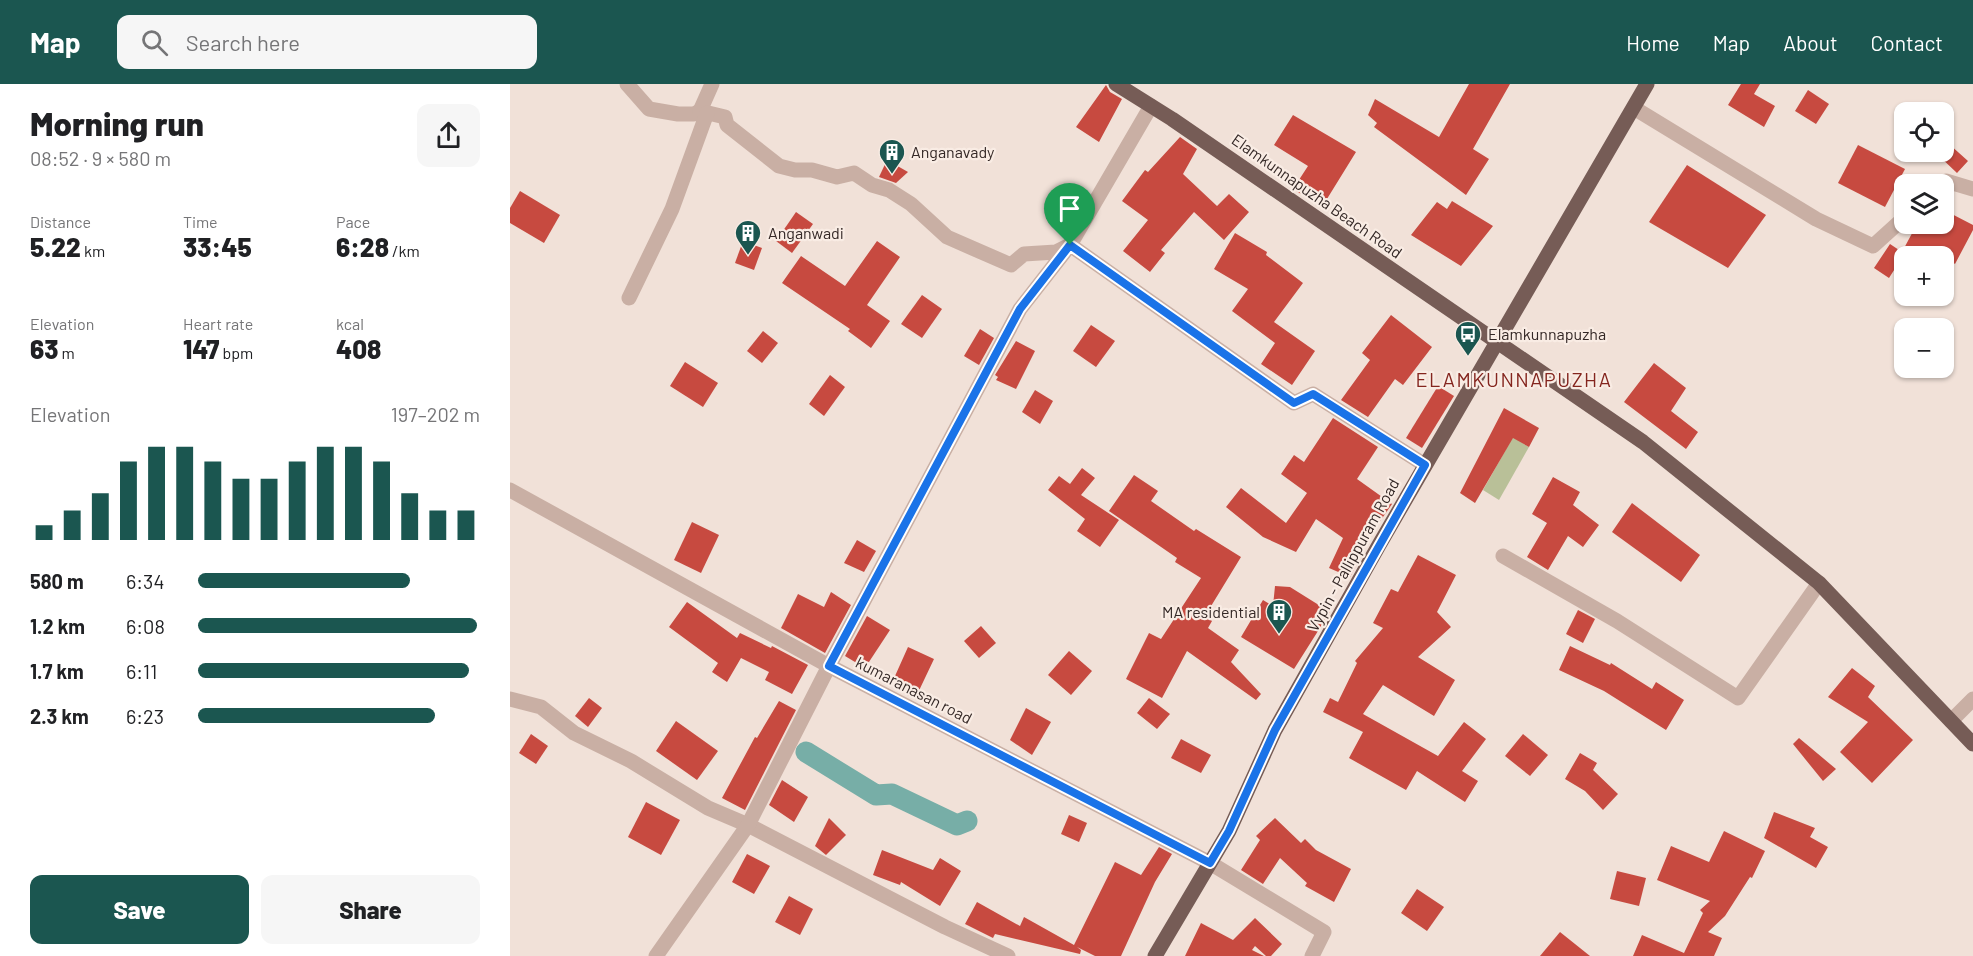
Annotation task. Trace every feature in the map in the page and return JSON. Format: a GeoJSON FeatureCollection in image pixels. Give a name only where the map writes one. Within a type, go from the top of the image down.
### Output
{"type":"FeatureCollection","features":[{"type":"Feature","properties":{"kind":"main road","name":"Elamkunnapuzha Beach Road"},"geometry":{"type":"LineString","coordinates":[[1116,84],[1151,105],[1643,442],[1819,583],[1973,744]]}},
{"type":"Feature","properties":{"kind":"main road","name":"Vypin - Pallippuram Road"},"geometry":{"type":"LineString","coordinates":[[1155,956],[1229,831],[1275,730],[1496,341],[1647,84]]}},
{"type":"Feature","properties":{"kind":"street"},"geometry":{"type":"LineString","coordinates":[[627,84],[649,109],[678,114],[704,112],[725,117],[727,125],[779,166],[795,170],[812,170],[837,177],[854,173],[872,185],[889,190],[911,204],[947,237],[1011,265],[1024,254],[1056,252],[1070,245]]}},
{"type":"Feature","properties":{"kind":"street"},"geometry":{"type":"LineString","coordinates":[[629,298],[672,209],[712,84]]}},
{"type":"Feature","properties":{"kind":"street"},"geometry":{"type":"LineString","coordinates":[[656,956],[748,825],[829,666],[1020,309],[1070,245],[1151,105]]}},
{"type":"Feature","properties":{"kind":"street"},"geometry":{"type":"LineString","coordinates":[[1634,108],[1816,219],[1873,246],[1894,227]]}},
{"type":"Feature","properties":{"kind":"street"},"geometry":{"type":"LineString","coordinates":[[1954,183],[1973,189]]}},
{"type":"Feature","properties":{"kind":"street"},"geometry":{"type":"LineString","coordinates":[[1070,245],[1294,403],[1313,394],[1425,465]]}},
{"type":"Feature","properties":{"kind":"street","name":"kumaranasan road"},"geometry":{"type":"LineString","coordinates":[[510,490],[829,666],[1210,863],[1324,932],[1312,956]]}},
{"type":"Feature","properties":{"kind":"street"},"geometry":{"type":"LineString","coordinates":[[1503,556],[1617,621],[1738,698],[1819,583]]}},
{"type":"Feature","properties":{"kind":"street"},"geometry":{"type":"LineString","coordinates":[[510,699],[541,707],[574,733],[632,761],[708,808],[748,825],[945,927],[1008,956]]}},
{"type":"Feature","properties":{"kind":"street"},"geometry":{"type":"LineString","coordinates":[[1951,721],[1973,699]]}},
{"type":"Feature","properties":{"kind":"green space"},"geometry":{"type":"Polygon","coordinates":[[[1513,437],[1529,447],[1499,500],[1483,490],[1513,437]]]}},
{"type":"Feature","properties":{"kind":"building"},"geometry":{"type":"Polygon","coordinates":[[[1469,84],[1510,84],[1473,149],[1489,159],[1466,195],[1374,127],[1377,123],[1368,115],[1375,99],[1439,137],[1469,84]]]}},
{"type":"Feature","properties":{"kind":"building"},"geometry":{"type":"Polygon","coordinates":[[[1741,84],[1760,84],[1754,94],[1775,106],[1764,127],[1728,105],[1741,84]]]}},
{"type":"Feature","properties":{"kind":"building"},"geometry":{"type":"Polygon","coordinates":[[[1106,85],[1110,92],[1122,99],[1099,142],[1076,127],[1106,85]]]}},
{"type":"Feature","properties":{"kind":"building"},"geometry":{"type":"Polygon","coordinates":[[[1808,90],[1829,104],[1816,124],[1795,111],[1808,90]]]}},
{"type":"Feature","properties":{"kind":"building"},"geometry":{"type":"Polygon","coordinates":[[[1293,115],[1356,152],[1322,207],[1293,189],[1308,166],[1274,145],[1293,115]]]}},
{"type":"Feature","properties":{"kind":"building"},"geometry":{"type":"Polygon","coordinates":[[[1180,137],[1197,149],[1183,174],[1217,206],[1229,194],[1249,212],[1224,240],[1194,212],[1161,250],[1165,253],[1150,272],[1123,251],[1148,220],[1122,201],[1145,170],[1148,172],[1180,137]]]}},
{"type":"Feature","properties":{"kind":"building"},"geometry":{"type":"Polygon","coordinates":[[[1858,145],[1905,169],[1902,174],[1894,174],[1894,190],[1885,207],[1838,183],[1858,145]]]}},
{"type":"Feature","properties":{"kind":"building"},"geometry":{"type":"Polygon","coordinates":[[[1954,148],[1968,161],[1957,173],[1945,162],[1954,162],[1954,148]]]}},
{"type":"Feature","properties":{"kind":"building","name":"Anganavady"},"geometry":{"type":"Polygon","coordinates":[[[887,160],[908,172],[896,183],[879,177],[887,160]]]}},
{"type":"Feature","properties":{"kind":"building"},"geometry":{"type":"Polygon","coordinates":[[[1687,165],[1766,215],[1728,268],[1649,222],[1687,165]]]}},
{"type":"Feature","properties":{"kind":"building"},"geometry":{"type":"Polygon","coordinates":[[[520,191],[560,215],[544,243],[510,223],[510,208],[520,191]]]}},
{"type":"Feature","properties":{"kind":"building"},"geometry":{"type":"Polygon","coordinates":[[[1452,201],[1493,226],[1461,266],[1411,235],[1437,202],[1447,209],[1452,201]]]}},
{"type":"Feature","properties":{"kind":"building"},"geometry":{"type":"Polygon","coordinates":[[[796,212],[813,224],[792,253],[776,241],[796,212]]]}},
{"type":"Feature","properties":{"kind":"building"},"geometry":{"type":"Polygon","coordinates":[[[1954,215],[1973,225],[1973,230],[1955,264],[1954,246],[1905,246],[1912,234],[1954,234],[1954,215]]]}},
{"type":"Feature","properties":{"kind":"building"},"geometry":{"type":"Polygon","coordinates":[[[1235,233],[1267,252],[1266,255],[1303,283],[1274,322],[1315,351],[1292,385],[1261,364],[1275,343],[1232,311],[1248,289],[1214,269],[1235,233]]]}},
{"type":"Feature","properties":{"kind":"building","name":"Anganwadi"},"geometry":{"type":"Polygon","coordinates":[[[743,241],[762,248],[754,270],[735,263],[743,241]]]}},
{"type":"Feature","properties":{"kind":"building"},"geometry":{"type":"Polygon","coordinates":[[[877,241],[900,257],[867,305],[890,321],[871,348],[848,331],[850,329],[782,283],[801,256],[845,286],[877,241]]]}},
{"type":"Feature","properties":{"kind":"building"},"geometry":{"type":"Polygon","coordinates":[[[1890,244],[1894,247],[1894,270],[1889,278],[1874,268],[1890,244]]]}},
{"type":"Feature","properties":{"kind":"building"},"geometry":{"type":"Polygon","coordinates":[[[922,295],[942,309],[922,338],[901,324],[922,295]]]}},
{"type":"Feature","properties":{"kind":"building"},"geometry":{"type":"Polygon","coordinates":[[[1391,315],[1432,347],[1403,385],[1395,379],[1368,417],[1341,400],[1370,360],[1362,353],[1391,315]]]}},
{"type":"Feature","properties":{"kind":"building"},"geometry":{"type":"Polygon","coordinates":[[[1091,325],[1115,341],[1096,367],[1073,351],[1091,325]]]}},
{"type":"Feature","properties":{"kind":"building"},"geometry":{"type":"Polygon","coordinates":[[[980,329],[994,338],[979,365],[964,356],[980,329]]]}},
{"type":"Feature","properties":{"kind":"building"},"geometry":{"type":"Polygon","coordinates":[[[763,331],[778,343],[762,363],[747,351],[763,331]]]}},
{"type":"Feature","properties":{"kind":"building"},"geometry":{"type":"Polygon","coordinates":[[[1016,341],[1035,351],[1016,389],[996,380],[998,377],[995,375],[1016,341]]]}},
{"type":"Feature","properties":{"kind":"building"},"geometry":{"type":"Polygon","coordinates":[[[685,362],[718,383],[703,407],[670,386],[685,362]]]}},
{"type":"Feature","properties":{"kind":"building"},"geometry":{"type":"Polygon","coordinates":[[[1654,363],[1686,388],[1671,411],[1698,432],[1686,449],[1624,402],[1654,363]]]}},
{"type":"Feature","properties":{"kind":"building"},"geometry":{"type":"Polygon","coordinates":[[[830,375],[845,387],[824,416],[809,404],[830,375]]]}},
{"type":"Feature","properties":{"kind":"building"},"geometry":{"type":"Polygon","coordinates":[[[1438,386],[1454,396],[1422,448],[1406,438],[1438,386]]]}},
{"type":"Feature","properties":{"kind":"building"},"geometry":{"type":"Polygon","coordinates":[[[1035,390],[1053,401],[1040,424],[1022,412],[1035,390]]]}},
{"type":"Feature","properties":{"kind":"building"},"geometry":{"type":"Polygon","coordinates":[[[1504,408],[1539,428],[1529,447],[1513,438],[1475,503],[1460,493],[1504,408]]]}},
{"type":"Feature","properties":{"kind":"building"},"geometry":{"type":"Polygon","coordinates":[[[1333,418],[1378,447],[1357,479],[1392,504],[1356,556],[1360,558],[1350,577],[1329,568],[1343,538],[1316,519],[1296,552],[1263,537],[1226,507],[1241,488],[1286,523],[1307,493],[1281,474],[1294,455],[1304,462],[1333,418]]]}},
{"type":"Feature","properties":{"kind":"building"},"geometry":{"type":"Polygon","coordinates":[[[1082,468],[1095,478],[1081,495],[1119,520],[1100,547],[1077,531],[1085,519],[1048,490],[1059,476],[1070,484],[1082,468]]]}},
{"type":"Feature","properties":{"kind":"building"},"geometry":{"type":"Polygon","coordinates":[[[1134,475],[1158,491],[1151,501],[1194,531],[1196,529],[1241,557],[1205,616],[1212,621],[1208,628],[1239,650],[1231,662],[1261,694],[1256,700],[1187,651],[1162,698],[1126,679],[1149,633],[1161,639],[1201,578],[1175,562],[1177,558],[1109,511],[1134,475]]]}},
{"type":"Feature","properties":{"kind":"building"},"geometry":{"type":"Polygon","coordinates":[[[1553,477],[1580,492],[1573,505],[1599,525],[1583,547],[1568,536],[1548,570],[1527,557],[1547,523],[1532,514],[1553,477]]]}},
{"type":"Feature","properties":{"kind":"building"},"geometry":{"type":"Polygon","coordinates":[[[1632,503],[1700,555],[1681,582],[1612,532],[1632,503]]]}},
{"type":"Feature","properties":{"kind":"building"},"geometry":{"type":"Polygon","coordinates":[[[692,522],[719,535],[701,573],[674,560],[692,522]]]}},
{"type":"Feature","properties":{"kind":"building"},"geometry":{"type":"Polygon","coordinates":[[[857,540],[876,551],[864,572],[844,563],[857,540]]]}},
{"type":"Feature","properties":{"kind":"building"},"geometry":{"type":"Polygon","coordinates":[[[1418,555],[1456,575],[1437,612],[1451,627],[1418,657],[1455,680],[1434,716],[1383,685],[1363,714],[1438,756],[1464,722],[1486,739],[1462,771],[1478,781],[1465,802],[1417,771],[1406,790],[1349,758],[1363,732],[1323,712],[1330,698],[1338,702],[1357,663],[1355,661],[1383,628],[1373,623],[1391,589],[1398,592],[1418,555]]]}},
{"type":"Feature","properties":{"kind":"building","name":"MA residential"},"geometry":{"type":"Polygon","coordinates":[[[1275,586],[1290,587],[1330,612],[1294,669],[1241,637],[1263,600],[1273,606],[1275,586]]]}},
{"type":"Feature","properties":{"kind":"building"},"geometry":{"type":"Polygon","coordinates":[[[831,592],[851,605],[825,653],[781,628],[798,594],[824,607],[831,592]]]}},
{"type":"Feature","properties":{"kind":"building"},"geometry":{"type":"Polygon","coordinates":[[[687,602],[737,638],[740,633],[771,648],[772,646],[808,665],[792,694],[765,680],[769,672],[741,658],[727,682],[712,672],[718,663],[669,627],[687,602]]]}},
{"type":"Feature","properties":{"kind":"building"},"geometry":{"type":"Polygon","coordinates":[[[1578,610],[1595,619],[1583,643],[1566,634],[1578,610]]]}},
{"type":"Feature","properties":{"kind":"building"},"geometry":{"type":"Polygon","coordinates":[[[867,616],[890,630],[865,668],[845,656],[867,616]]]}},
{"type":"Feature","properties":{"kind":"building"},"geometry":{"type":"Polygon","coordinates":[[[981,626],[996,643],[979,658],[964,641],[981,626]]]}},
{"type":"Feature","properties":{"kind":"building"},"geometry":{"type":"Polygon","coordinates":[[[1570,646],[1610,665],[1611,663],[1652,689],[1656,682],[1684,700],[1666,730],[1604,691],[1559,670],[1570,646]]]}},
{"type":"Feature","properties":{"kind":"building"},"geometry":{"type":"Polygon","coordinates":[[[908,647],[934,659],[915,699],[896,689],[900,679],[895,676],[908,647]]]}},
{"type":"Feature","properties":{"kind":"building"},"geometry":{"type":"Polygon","coordinates":[[[1069,651],[1092,671],[1071,695],[1048,675],[1069,651]]]}},
{"type":"Feature","properties":{"kind":"building"},"geometry":{"type":"Polygon","coordinates":[[[1852,668],[1875,686],[1868,697],[1913,740],[1872,783],[1840,752],[1868,722],[1828,697],[1852,668]]]}},
{"type":"Feature","properties":{"kind":"building"},"geometry":{"type":"Polygon","coordinates":[[[589,698],[602,708],[588,727],[575,716],[589,698]]]}},
{"type":"Feature","properties":{"kind":"building"},"geometry":{"type":"Polygon","coordinates":[[[1149,698],[1170,714],[1157,729],[1137,713],[1149,698]]]}},
{"type":"Feature","properties":{"kind":"building"},"geometry":{"type":"Polygon","coordinates":[[[779,701],[796,710],[745,810],[722,798],[755,737],[757,738],[779,701]]]}},
{"type":"Feature","properties":{"kind":"building"},"geometry":{"type":"Polygon","coordinates":[[[1026,708],[1051,722],[1032,755],[1010,740],[1026,708]]]}},
{"type":"Feature","properties":{"kind":"building"},"geometry":{"type":"Polygon","coordinates":[[[676,721],[718,751],[697,780],[656,751],[676,721]]]}},
{"type":"Feature","properties":{"kind":"building"},"geometry":{"type":"Polygon","coordinates":[[[531,734],[548,746],[536,764],[519,753],[531,734]]]}},
{"type":"Feature","properties":{"kind":"building"},"geometry":{"type":"Polygon","coordinates":[[[1523,734],[1548,755],[1530,776],[1505,756],[1523,734]]]}},
{"type":"Feature","properties":{"kind":"building"},"geometry":{"type":"Polygon","coordinates":[[[1799,738],[1836,769],[1823,781],[1793,744],[1799,738]]]}},
{"type":"Feature","properties":{"kind":"building"},"geometry":{"type":"Polygon","coordinates":[[[1181,739],[1211,755],[1201,773],[1171,758],[1181,739]]]}},
{"type":"Feature","properties":{"kind":"building"},"geometry":{"type":"Polygon","coordinates":[[[1580,753],[1597,763],[1593,770],[1618,794],[1603,810],[1585,791],[1565,779],[1580,753]]]}},
{"type":"Feature","properties":{"kind":"building"},"geometry":{"type":"Polygon","coordinates":[[[782,780],[808,797],[794,822],[769,805],[782,780]]]}},
{"type":"Feature","properties":{"kind":"building"},"geometry":{"type":"Polygon","coordinates":[[[646,802],[680,820],[661,855],[628,837],[646,802]]]}},
{"type":"Feature","properties":{"kind":"building"},"geometry":{"type":"Polygon","coordinates":[[[1774,812],[1815,828],[1810,837],[1828,847],[1816,868],[1764,838],[1774,812]]]}},
{"type":"Feature","properties":{"kind":"building"},"geometry":{"type":"Polygon","coordinates":[[[1069,815],[1087,823],[1079,842],[1061,834],[1069,815]]]}},
{"type":"Feature","properties":{"kind":"building"},"geometry":{"type":"Polygon","coordinates":[[[829,818],[846,835],[826,855],[815,846],[829,818]]]}},
{"type":"Feature","properties":{"kind":"building"},"geometry":{"type":"Polygon","coordinates":[[[1275,818],[1301,843],[1305,839],[1316,850],[1351,869],[1334,902],[1305,886],[1307,883],[1280,858],[1263,884],[1241,870],[1260,840],[1256,836],[1275,818]]]}},
{"type":"Feature","properties":{"kind":"building"},"geometry":{"type":"Polygon","coordinates":[[[1724,831],[1765,851],[1752,878],[1750,877],[1725,916],[1708,932],[1722,938],[1714,956],[1633,956],[1642,935],[1684,953],[1703,913],[1700,910],[1710,901],[1657,880],[1671,846],[1709,862],[1724,831]]]}},
{"type":"Feature","properties":{"kind":"building"},"geometry":{"type":"Polygon","coordinates":[[[1159,847],[1172,854],[1155,882],[1121,956],[1095,956],[1077,947],[1081,950],[1080,954],[995,934],[993,938],[965,924],[977,902],[1020,926],[1024,917],[1074,945],[1115,862],[1141,875],[1159,847]]]}},
{"type":"Feature","properties":{"kind":"building"},"geometry":{"type":"Polygon","coordinates":[[[882,850],[933,870],[940,858],[961,871],[940,906],[901,882],[900,885],[873,875],[882,850]]]}},
{"type":"Feature","properties":{"kind":"building"},"geometry":{"type":"Polygon","coordinates":[[[747,854],[770,866],[754,894],[732,882],[747,854]]]}},
{"type":"Feature","properties":{"kind":"building"},"geometry":{"type":"Polygon","coordinates":[[[1617,871],[1646,878],[1639,906],[1610,899],[1617,871]]]}},
{"type":"Feature","properties":{"kind":"building"},"geometry":{"type":"Polygon","coordinates":[[[1417,889],[1444,907],[1427,931],[1401,913],[1417,889]]]}},
{"type":"Feature","properties":{"kind":"building"},"geometry":{"type":"Polygon","coordinates":[[[789,896],[813,909],[800,935],[775,922],[789,896]]]}},
{"type":"Feature","properties":{"kind":"building"},"geometry":{"type":"Polygon","coordinates":[[[1255,918],[1282,944],[1271,956],[1266,956],[1255,946],[1252,950],[1264,956],[1185,956],[1201,923],[1233,940],[1255,918]]]}},
{"type":"Feature","properties":{"kind":"building"},"geometry":{"type":"Polygon","coordinates":[[[1560,932],[1590,956],[1540,956],[1560,932]]]}},
{"type":"Feature","properties":{"kind":"waterway"},"geometry":{"type":"LineString","coordinates":[[806,752],[876,795],[892,794],[957,825],[967,821]]}},
{"type":"Feature","properties":{"kind":"place","name":"Anganavady"},"geometry":{"type":"Point","coordinates":[892,175]}},
{"type":"Feature","properties":{"kind":"place","name":"Anganwadi"},"geometry":{"type":"Point","coordinates":[748,256]}},
{"type":"Feature","properties":{"kind":"place","name":"Elamkunnapuzha"},"geometry":{"type":"Point","coordinates":[1468,357]}},
{"type":"Feature","properties":{"kind":"place","name":"MA residential"},"geometry":{"type":"Point","coordinates":[1279,635]}},
{"type":"Feature","properties":{"kind":"district","name":"ELAMKUNNAPUZHA"},"geometry":{"type":"Point","coordinates":[1514,380]}},
{"type":"Feature","properties":{"kind":"route"},"geometry":{"type":"LineString","coordinates":[[1070,245],[1294,403],[1313,394],[1425,465],[1275,730],[1229,831],[1210,863],[829,666],[1020,309],[1070,245]]}}]}
